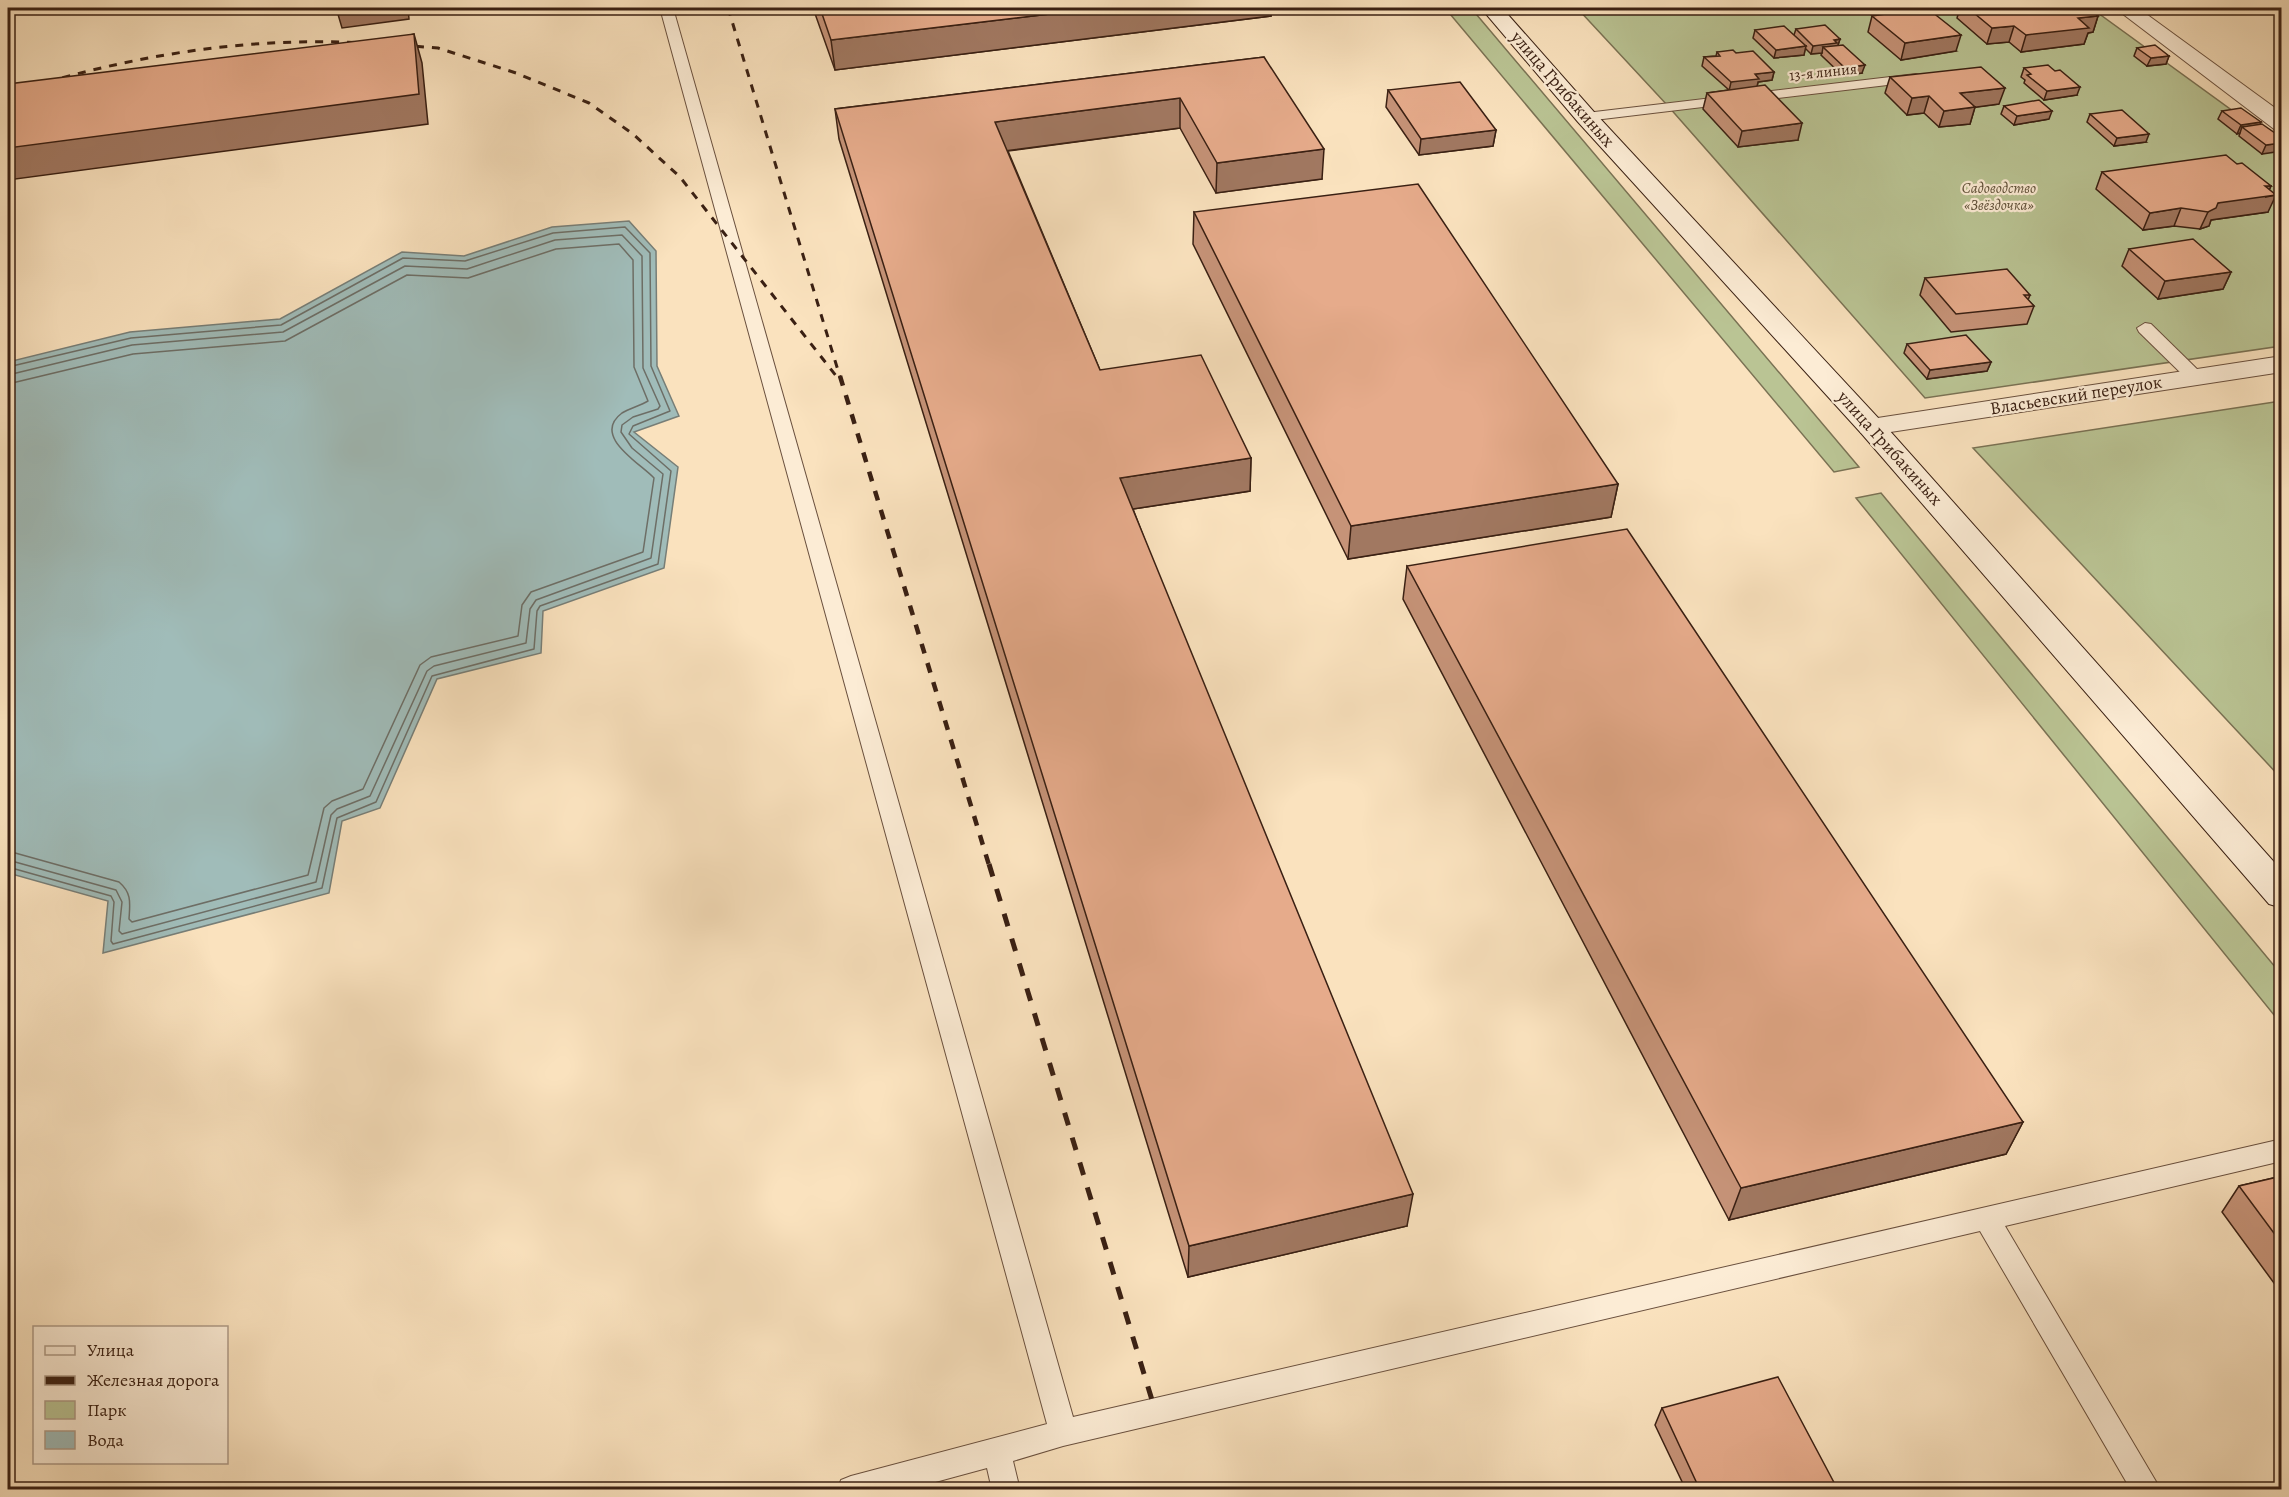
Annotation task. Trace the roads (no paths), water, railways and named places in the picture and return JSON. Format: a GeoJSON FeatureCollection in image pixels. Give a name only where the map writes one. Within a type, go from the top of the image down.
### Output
{"type":"FeatureCollection","features":[{"type":"Feature","properties":{"kind":"street","name":"улица Грибакиных"},"geometry":{"type":"LineString","coordinates":[[1491,8],[1586,117],[1871,426],[2282,895]]}},
{"type":"Feature","properties":{"kind":"street"},"geometry":{"type":"LineString","coordinates":[[2125,8],[2282,124]]}},
{"type":"Feature","properties":{"kind":"street","name":"Власьевский переулок"},"geometry":{"type":"LineString","coordinates":[[1871,426],[2282,364]]}},
{"type":"Feature","properties":{"kind":"lane"},"geometry":{"type":"LineString","coordinates":[[666,8],[1063,1433]]}},
{"type":"Feature","properties":{"kind":"lane","name":"13-я линия"},"geometry":{"type":"LineString","coordinates":[[1586,117],[1935,76]]}},
{"type":"Feature","properties":{"kind":"lane"},"geometry":{"type":"LineString","coordinates":[[2145,328],[2195,377]]}},
{"type":"Feature","properties":{"kind":"lane"},"geometry":{"type":"LineString","coordinates":[[851,1490],[1063,1433],[2282,1150]]}},
{"type":"Feature","properties":{"kind":"lane"},"geometry":{"type":"LineString","coordinates":[[1986,1218],[2146,1490]]}},
{"type":"Feature","properties":{"kind":"lane"},"geometry":{"type":"LineString","coordinates":[[997,1452],[1006,1490]]}},
{"type":"Feature","properties":{"kind":"water"},"geometry":{"type":"Polygon","coordinates":[[[629,221],[656,251],[657,366],[679,416],[634,432],[678,467],[664,568],[543,611],[541,653],[437,679],[380,808],[342,821],[329,893],[103,953],[108,901],[8,873],[8,362],[130,332],[280,319],[402,252],[464,256],[552,227],[629,221]]]}},
{"type":"Feature","properties":{"kind":"railway"},"geometry":{"type":"LineString","coordinates":[[728,8],[840,377]]}},
{"type":"Feature","properties":{"kind":"railway"},"geometry":{"type":"LineString","coordinates":[[47,82],[126,62],[206,49],[286,42],[367,43]]}},
{"type":"Feature","properties":{"kind":"railway"},"geometry":{"type":"LineString","coordinates":[[400,45],[438,48],[516,73],[589,103],[633,134],[680,177],[837,377]]}},
{"type":"Feature","properties":{"kind":"railway"},"geometry":{"type":"LineString","coordinates":[[840,376],[989,865]]}},
{"type":"Feature","properties":{"kind":"railway"},"geometry":{"type":"LineString","coordinates":[[989,864],[1155,1410]]}},
{"type":"Feature","properties":{"kind":"park label","name":"Садоводство «Звёздочка»"},"geometry":{"type":"Point","coordinates":[1999,196]}}]}
